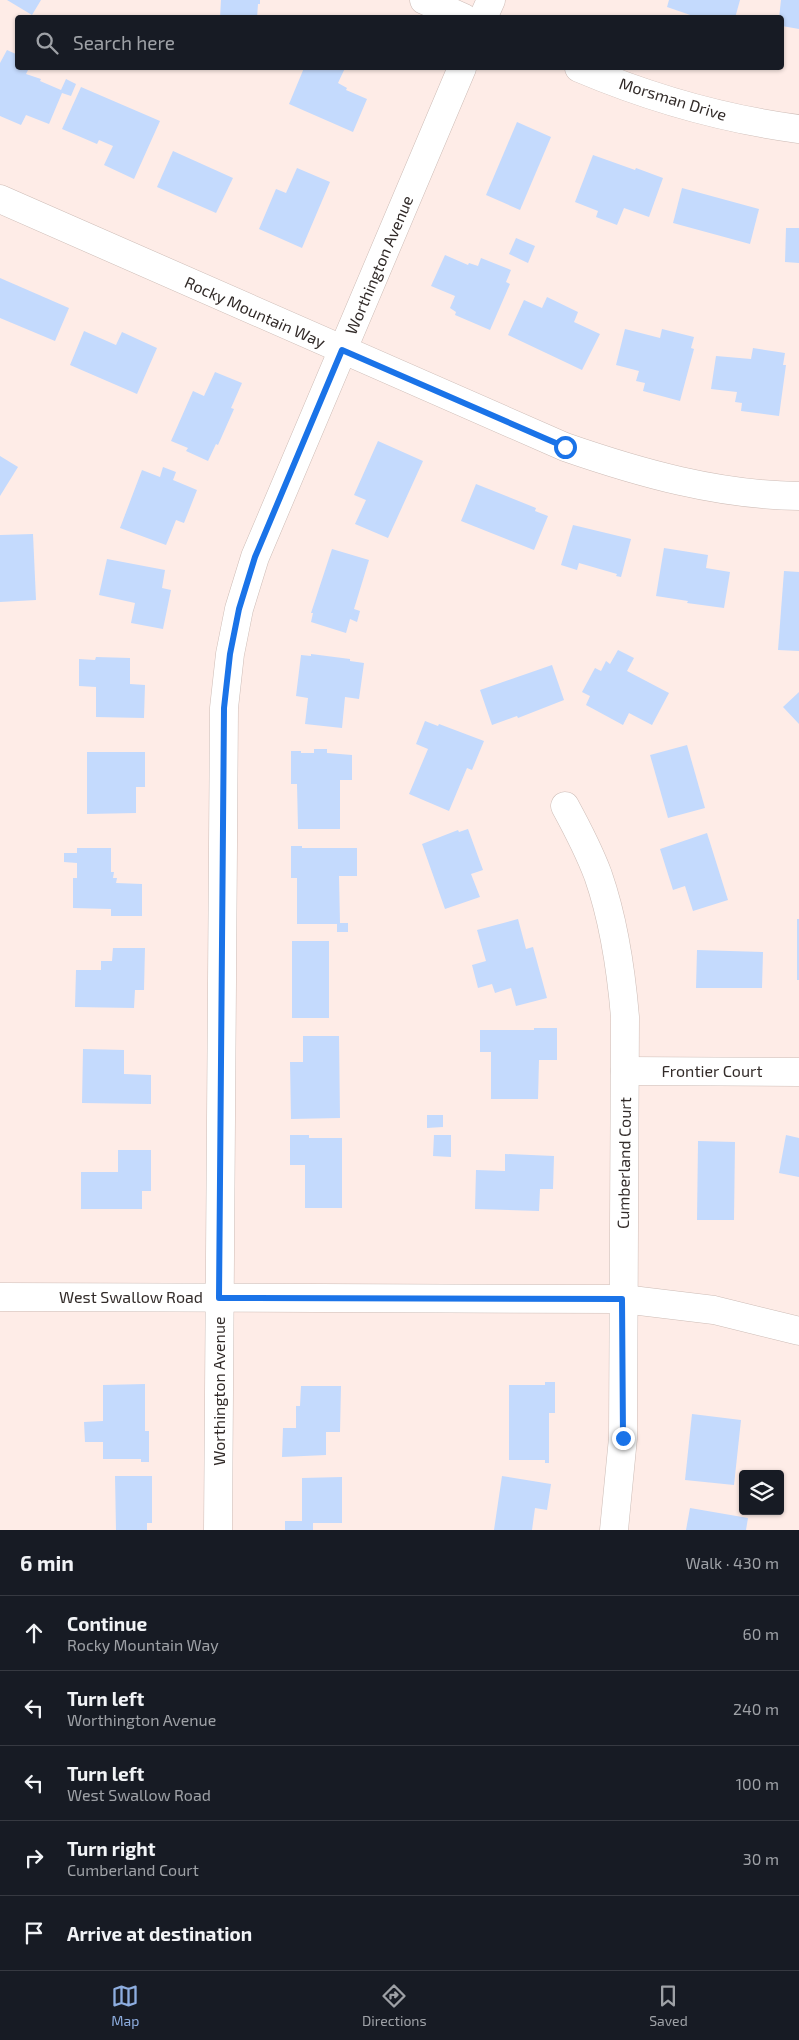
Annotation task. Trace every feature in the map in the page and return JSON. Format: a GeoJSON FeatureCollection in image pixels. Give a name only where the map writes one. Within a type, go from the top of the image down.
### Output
{"type":"FeatureCollection","features":[{"type":"Feature","properties":{"kind":"street"},"geometry":{"type":"LineString","coordinates":[[424,0],[457,15]]}},
{"type":"Feature","properties":{"kind":"street"},"geometry":{"type":"LineString","coordinates":[[484,15],[491,0]]}},
{"type":"Feature","properties":{"kind":"street","name":"Worthington Avenue"},"geometry":{"type":"LineString","coordinates":[[218,1530],[224,708],[230,654],[239,609],[255,557],[461,70]]}},
{"type":"Feature","properties":{"kind":"street","name":"Morsman Drive"},"geometry":{"type":"LineString","coordinates":[[584,70],[691,108],[765,125],[799,129]]}},
{"type":"Feature","properties":{"kind":"street","name":"Rocky Mountain Way"},"geometry":{"type":"LineString","coordinates":[[0,199],[565,447],[628,468],[693,484],[773,496],[799,496]]}},
{"type":"Feature","properties":{"kind":"street","name":"Cumberland Court"},"geometry":{"type":"LineString","coordinates":[[565,806],[583,840],[598,875],[613,926],[622,972],[625,1017],[622,1299],[623,1438],[614,1530]]}},
{"type":"Feature","properties":{"kind":"street","name":"Frontier Court"},"geometry":{"type":"LineString","coordinates":[[625,1071],[799,1072]]}},
{"type":"Feature","properties":{"kind":"street","name":"West Swallow Road"},"geometry":{"type":"LineString","coordinates":[[0,1297],[622,1299],[714,1310],[799,1331]]}},
{"type":"Feature","properties":{"kind":"building"},"geometry":{"type":"Polygon","coordinates":[[[7,0],[41,0],[32,15],[7,0]]]}},
{"type":"Feature","properties":{"kind":"building"},"geometry":{"type":"Polygon","coordinates":[[[221,0],[260,0],[257,15],[220,15],[221,0]]]}},
{"type":"Feature","properties":{"kind":"building"},"geometry":{"type":"Polygon","coordinates":[[[669,0],[740,0],[736,15],[690,15],[667,7],[669,0]]]}},
{"type":"Feature","properties":{"kind":"building"},"geometry":{"type":"Polygon","coordinates":[[[781,0],[799,0],[799,29],[784,26],[784,15],[779,15],[781,0]]]}},
{"type":"Feature","properties":{"kind":"building"},"geometry":{"type":"Polygon","coordinates":[[[7,50],[15,54],[15,70],[28,70],[26,74],[41,79],[40,81],[61,90],[66,79],[76,84],[71,96],[62,93],[49,124],[26,115],[21,125],[0,116],[0,63],[7,50]]]}},
{"type":"Feature","properties":{"kind":"building"},"geometry":{"type":"Polygon","coordinates":[[[303,70],[344,70],[338,83],[347,88],[346,90],[367,99],[353,132],[289,104],[303,70]]]}},
{"type":"Feature","properties":{"kind":"building"},"geometry":{"type":"Polygon","coordinates":[[[81,87],[160,121],[134,179],[104,165],[113,146],[99,140],[97,144],[62,129],[81,87]]]}},
{"type":"Feature","properties":{"kind":"building"},"geometry":{"type":"Polygon","coordinates":[[[517,122],[551,137],[520,210],[486,195],[517,122]]]}},
{"type":"Feature","properties":{"kind":"building"},"geometry":{"type":"Polygon","coordinates":[[[173,151],[233,178],[216,213],[157,187],[173,151]]]}},
{"type":"Feature","properties":{"kind":"building"},"geometry":{"type":"Polygon","coordinates":[[[593,155],[663,178],[649,217],[624,208],[617,225],[596,217],[598,211],[575,202],[593,155]]]}},
{"type":"Feature","properties":{"kind":"building"},"geometry":{"type":"Polygon","coordinates":[[[297,168],[330,182],[302,248],[259,229],[276,189],[286,193],[297,168]]]}},
{"type":"Feature","properties":{"kind":"building"},"geometry":{"type":"Polygon","coordinates":[[[682,188],[759,209],[750,244],[673,223],[682,188]]]}},
{"type":"Feature","properties":{"kind":"building"},"geometry":{"type":"Polygon","coordinates":[[[786,228],[799,228],[799,263],[785,262],[786,228]]]}},
{"type":"Feature","properties":{"kind":"building"},"geometry":{"type":"Polygon","coordinates":[[[516,238],[535,246],[528,263],[509,254],[516,238]]]}},
{"type":"Feature","properties":{"kind":"building"},"geometry":{"type":"Polygon","coordinates":[[[445,255],[468,265],[469,263],[478,266],[481,258],[511,270],[506,282],[510,284],[490,330],[455,315],[456,312],[450,308],[455,296],[431,286],[445,255]]]}},
{"type":"Feature","properties":{"kind":"building"},"geometry":{"type":"Polygon","coordinates":[[[0,278],[69,308],[55,341],[0,318],[0,278]]]}},
{"type":"Feature","properties":{"kind":"building"},"geometry":{"type":"Polygon","coordinates":[[[547,297],[578,312],[574,322],[600,334],[582,370],[508,335],[524,300],[542,308],[547,297]]]}},
{"type":"Feature","properties":{"kind":"building"},"geometry":{"type":"Polygon","coordinates":[[[625,329],[660,338],[662,329],[694,337],[691,348],[694,349],[680,401],[643,391],[645,383],[636,381],[639,371],[616,365],[625,329]]]}},
{"type":"Feature","properties":{"kind":"building"},"geometry":{"type":"Polygon","coordinates":[[[84,331],[116,345],[122,332],[157,348],[137,394],[70,365],[84,331]]]}},
{"type":"Feature","properties":{"kind":"building"},"geometry":{"type":"Polygon","coordinates":[[[753,348],[785,353],[783,365],[786,365],[779,416],[741,411],[742,403],[735,402],[737,392],[711,389],[716,356],[751,359],[753,348]]]}},
{"type":"Feature","properties":{"kind":"building"},"geometry":{"type":"Polygon","coordinates":[[[215,372],[242,383],[231,408],[234,409],[218,445],[216,444],[208,461],[186,451],[188,448],[171,441],[193,391],[204,396],[215,372]]]}},
{"type":"Feature","properties":{"kind":"building"},"geometry":{"type":"Polygon","coordinates":[[[378,441],[423,461],[388,538],[355,524],[366,500],[354,495],[378,441]]]}},
{"type":"Feature","properties":{"kind":"building"},"geometry":{"type":"Polygon","coordinates":[[[0,456],[18,467],[0,496],[0,456]]]}},
{"type":"Feature","properties":{"kind":"building"},"geometry":{"type":"Polygon","coordinates":[[[163,467],[176,472],[173,480],[197,490],[184,523],[176,520],[166,545],[120,528],[142,470],[160,477],[163,467]]]}},
{"type":"Feature","properties":{"kind":"building"},"geometry":{"type":"Polygon","coordinates":[[[476,484],[536,508],[535,511],[548,516],[534,550],[461,521],[476,484]]]}},
{"type":"Feature","properties":{"kind":"building"},"geometry":{"type":"Polygon","coordinates":[[[573,525],[631,539],[621,577],[616,576],[617,574],[579,563],[577,570],[561,565],[573,525]]]}},
{"type":"Feature","properties":{"kind":"building"},"geometry":{"type":"Polygon","coordinates":[[[33,534],[36,600],[0,602],[0,535],[33,534]]]}},
{"type":"Feature","properties":{"kind":"building"},"geometry":{"type":"Polygon","coordinates":[[[664,548],[708,555],[706,568],[730,572],[724,608],[687,603],[688,601],[656,596],[664,548]]]}},
{"type":"Feature","properties":{"kind":"building"},"geometry":{"type":"Polygon","coordinates":[[[332,549],[369,560],[354,609],[360,611],[357,622],[350,619],[346,633],[311,622],[313,613],[311,613],[332,549]]]}},
{"type":"Feature","properties":{"kind":"building"},"geometry":{"type":"Polygon","coordinates":[[[107,559],[165,570],[162,588],[171,590],[163,629],[131,623],[135,603],[99,595],[107,559]]]}},
{"type":"Feature","properties":{"kind":"building"},"geometry":{"type":"Polygon","coordinates":[[[784,571],[799,572],[799,651],[778,650],[784,571]]]}},
{"type":"Feature","properties":{"kind":"building"},"geometry":{"type":"Polygon","coordinates":[[[618,650],[634,658],[627,671],[669,693],[652,725],[629,713],[623,725],[586,705],[590,696],[582,692],[595,668],[601,671],[606,661],[610,664],[618,650]]]}},
{"type":"Feature","properties":{"kind":"building"},"geometry":{"type":"Polygon","coordinates":[[[311,654],[350,659],[350,661],[364,663],[359,699],[345,697],[342,728],[305,724],[308,698],[296,696],[301,655],[311,656],[311,654]]]}},
{"type":"Feature","properties":{"kind":"building"},"geometry":{"type":"Polygon","coordinates":[[[96,657],[130,658],[130,684],[145,685],[144,718],[96,717],[96,687],[79,686],[79,659],[95,660],[96,657]]]}},
{"type":"Feature","properties":{"kind":"building"},"geometry":{"type":"Polygon","coordinates":[[[552,665],[564,700],[518,718],[517,716],[492,725],[480,690],[552,665]]]}},
{"type":"Feature","properties":{"kind":"building"},"geometry":{"type":"Polygon","coordinates":[[[799,692],[799,724],[783,707],[799,692]]]}},
{"type":"Feature","properties":{"kind":"building"},"geometry":{"type":"Polygon","coordinates":[[[425,721],[438,726],[439,724],[484,741],[472,770],[467,768],[449,811],[409,794],[428,749],[416,744],[425,721]]]}},
{"type":"Feature","properties":{"kind":"building"},"geometry":{"type":"Polygon","coordinates":[[[687,745],[705,808],[668,818],[650,755],[687,745]]]}},
{"type":"Feature","properties":{"kind":"building"},"geometry":{"type":"Polygon","coordinates":[[[314,749],[327,749],[327,753],[352,755],[352,780],[340,780],[340,829],[298,829],[297,784],[291,784],[291,751],[314,753],[314,749]]]}},
{"type":"Feature","properties":{"kind":"building"},"geometry":{"type":"Polygon","coordinates":[[[87,752],[145,752],[145,787],[136,787],[136,813],[87,814],[87,752]]]}},
{"type":"Feature","properties":{"kind":"building"},"geometry":{"type":"Polygon","coordinates":[[[468,829],[483,870],[471,874],[480,897],[445,909],[422,844],[458,830],[459,832],[468,829]]]}},
{"type":"Feature","properties":{"kind":"building"},"geometry":{"type":"Polygon","coordinates":[[[707,833],[728,900],[693,911],[685,886],[673,890],[660,849],[707,833]]]}},
{"type":"Feature","properties":{"kind":"building"},"geometry":{"type":"Polygon","coordinates":[[[291,846],[302,846],[302,848],[357,848],[357,876],[339,876],[340,923],[348,923],[348,932],[337,932],[337,924],[297,924],[297,878],[291,878],[291,846]]]}},
{"type":"Feature","properties":{"kind":"building"},"geometry":{"type":"Polygon","coordinates":[[[77,848],[111,848],[111,872],[114,872],[113,878],[117,878],[116,883],[142,884],[142,916],[111,916],[111,909],[73,908],[73,878],[77,878],[77,863],[64,862],[64,853],[77,853],[77,848]]]}},
{"type":"Feature","properties":{"kind":"building"},"geometry":{"type":"Polygon","coordinates":[[[518,919],[526,949],[533,947],[547,998],[516,1006],[511,988],[495,993],[492,984],[478,988],[472,965],[486,961],[477,930],[518,919]]]}},
{"type":"Feature","properties":{"kind":"building"},"geometry":{"type":"Polygon","coordinates":[[[797,919],[799,919],[799,980],[797,980],[797,919]]]}},
{"type":"Feature","properties":{"kind":"building"},"geometry":{"type":"Polygon","coordinates":[[[292,941],[329,941],[329,1018],[292,1018],[292,941]]]}},
{"type":"Feature","properties":{"kind":"building"},"geometry":{"type":"Polygon","coordinates":[[[113,948],[145,948],[144,990],[135,990],[134,1008],[75,1007],[76,970],[101,970],[101,961],[112,961],[113,948]]]}},
{"type":"Feature","properties":{"kind":"building"},"geometry":{"type":"Polygon","coordinates":[[[697,950],[763,952],[762,988],[696,988],[697,950]]]}},
{"type":"Feature","properties":{"kind":"building"},"geometry":{"type":"Polygon","coordinates":[[[534,1028],[557,1028],[557,1060],[539,1060],[538,1099],[491,1099],[491,1052],[480,1052],[480,1030],[534,1030],[534,1028]]]}},
{"type":"Feature","properties":{"kind":"building"},"geometry":{"type":"Polygon","coordinates":[[[303,1036],[339,1036],[340,1118],[291,1119],[290,1062],[303,1062],[303,1036]]]}},
{"type":"Feature","properties":{"kind":"building"},"geometry":{"type":"Polygon","coordinates":[[[83,1049],[124,1050],[124,1074],[151,1075],[151,1104],[82,1103],[83,1049]]]}},
{"type":"Feature","properties":{"kind":"building"},"geometry":{"type":"Polygon","coordinates":[[[427,1115],[443,1115],[443,1127],[427,1128],[427,1115]]]}},
{"type":"Feature","properties":{"kind":"building"},"geometry":{"type":"Polygon","coordinates":[[[290,1135],[309,1135],[309,1138],[342,1138],[342,1208],[305,1208],[305,1165],[290,1165],[290,1135]]]}},
{"type":"Feature","properties":{"kind":"building"},"geometry":{"type":"Polygon","coordinates":[[[434,1135],[451,1135],[451,1157],[433,1156],[434,1135]]]}},
{"type":"Feature","properties":{"kind":"building"},"geometry":{"type":"Polygon","coordinates":[[[786,1135],[799,1138],[799,1177],[779,1173],[786,1135]]]}},
{"type":"Feature","properties":{"kind":"building"},"geometry":{"type":"Polygon","coordinates":[[[698,1141],[735,1142],[734,1220],[697,1220],[698,1141]]]}},
{"type":"Feature","properties":{"kind":"building"},"geometry":{"type":"Polygon","coordinates":[[[118,1150],[151,1150],[151,1191],[142,1191],[142,1209],[81,1209],[81,1172],[118,1172],[118,1150]]]}},
{"type":"Feature","properties":{"kind":"building"},"geometry":{"type":"Polygon","coordinates":[[[505,1154],[554,1156],[553,1189],[540,1189],[539,1211],[475,1209],[476,1170],[505,1171],[505,1154]]]}},
{"type":"Feature","properties":{"kind":"building"},"geometry":{"type":"Polygon","coordinates":[[[545,1382],[555,1382],[555,1413],[549,1413],[549,1463],[545,1463],[545,1460],[509,1460],[509,1385],[545,1385],[545,1382]]]}},
{"type":"Feature","properties":{"kind":"building"},"geometry":{"type":"Polygon","coordinates":[[[145,1384],[145,1431],[149,1431],[149,1462],[141,1462],[141,1459],[103,1459],[103,1442],[85,1442],[84,1422],[103,1421],[103,1385],[145,1384]]]}},
{"type":"Feature","properties":{"kind":"building"},"geometry":{"type":"Polygon","coordinates":[[[301,1386],[341,1386],[340,1432],[326,1432],[326,1455],[282,1457],[283,1428],[296,1428],[296,1406],[300,1406],[301,1386]]]}},
{"type":"Feature","properties":{"kind":"building"},"geometry":{"type":"Polygon","coordinates":[[[692,1414],[741,1420],[734,1485],[685,1480],[692,1414]]]}},
{"type":"Feature","properties":{"kind":"building"},"geometry":{"type":"Polygon","coordinates":[[[115,1476],[152,1476],[152,1523],[147,1523],[147,1530],[116,1530],[115,1476]]]}},
{"type":"Feature","properties":{"kind":"building"},"geometry":{"type":"Polygon","coordinates":[[[502,1476],[551,1484],[547,1510],[535,1508],[532,1530],[494,1530],[502,1476]]]}},
{"type":"Feature","properties":{"kind":"building"},"geometry":{"type":"Polygon","coordinates":[[[342,1477],[342,1523],[313,1523],[313,1530],[285,1530],[285,1521],[302,1521],[302,1478],[342,1477]]]}},
{"type":"Feature","properties":{"kind":"building"},"geometry":{"type":"Polygon","coordinates":[[[690,1508],[748,1518],[746,1530],[686,1530],[690,1508]]]}},
{"type":"Feature","properties":{"kind":"route"},"geometry":{"type":"LineString","coordinates":[[565,447],[342,350],[255,557],[239,609],[230,654],[224,708],[219,1298],[622,1299],[623,1438]]}}]}
